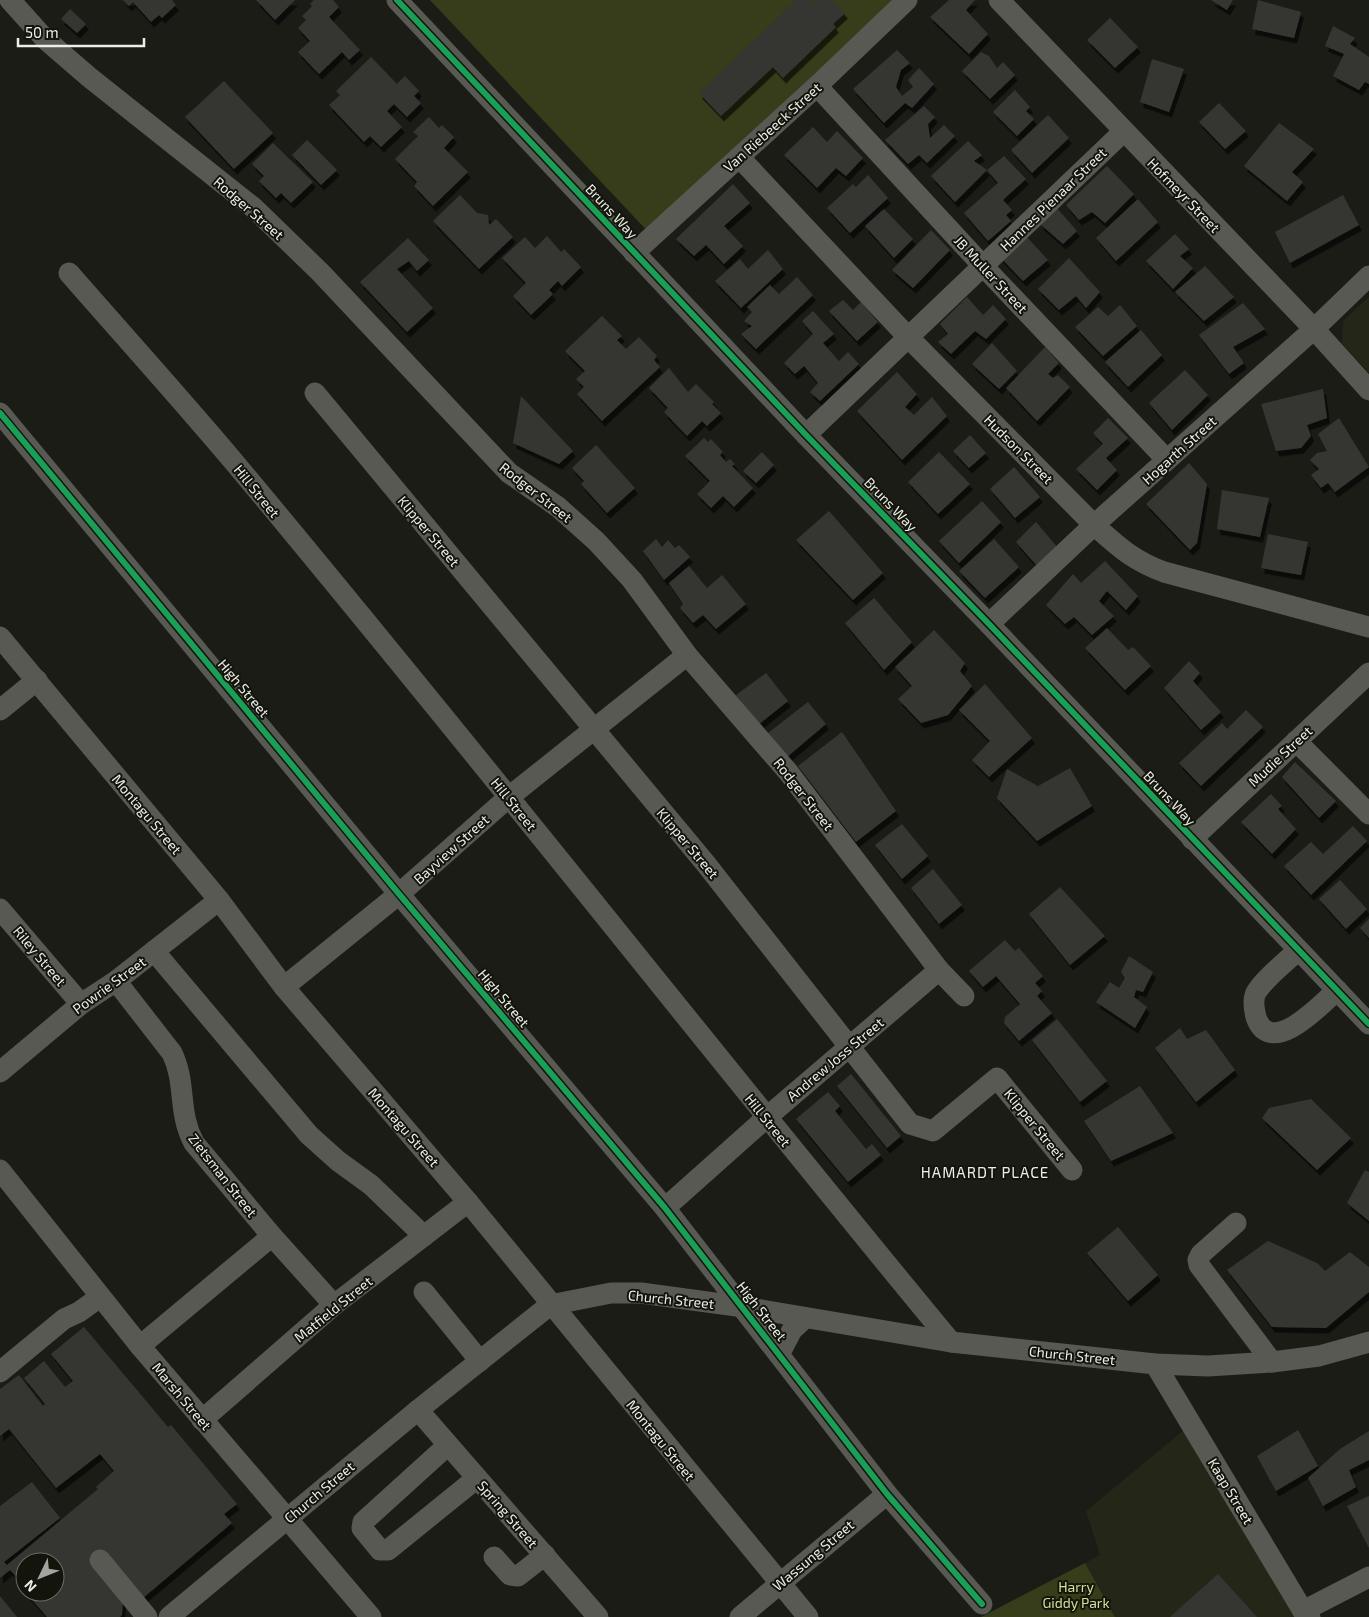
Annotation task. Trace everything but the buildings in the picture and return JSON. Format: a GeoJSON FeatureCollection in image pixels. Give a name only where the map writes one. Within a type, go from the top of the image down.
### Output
{"type":"FeatureCollection","features":[{"type":"Feature","properties":{"kind":"street","name":"Rodger Street"},"geometry":{"type":"LineString","coordinates":[[10,0],[46,39],[88,77],[261,215],[320,273],[509,474],[558,507],[596,541],[632,580],[687,655],[789,773],[940,970],[964,996]]}},
{"type":"Feature","properties":{"kind":"street","name":"Bruns Way"},"geometry":{"type":"LineString","coordinates":[[397,0],[806,435],[1368,1022]]}},
{"type":"Feature","properties":{"kind":"street","name":"Van Riebeeck Street"},"geometry":{"type":"LineString","coordinates":[[634,253],[817,86],[907,0]]}},
{"type":"Feature","properties":{"kind":"street","name":"Hofmeyr Street"},"geometry":{"type":"LineString","coordinates":[[999,0],[1123,132],[1314,329],[1369,390]]}},
{"type":"Feature","properties":{"kind":"street","name":"JB Muller Street"},"geometry":{"type":"LineString","coordinates":[[817,86],[983,266],[1167,460]]}},
{"type":"Feature","properties":{"kind":"street","name":"Hannes Pienaar Street"},"geometry":{"type":"LineString","coordinates":[[806,435],[1123,132]]}},
{"type":"Feature","properties":{"kind":"street","name":"Hudson Street"},"geometry":{"type":"LineString","coordinates":[[739,157],[908,337],[1094,525],[1126,554],[1139,562],[1164,572],[1369,627]]}},
{"type":"Feature","properties":{"kind":"street","name":"Hill Street"},"geometry":{"type":"LineString","coordinates":[[69,273],[232,460],[508,797],[766,1118],[951,1342]]}},
{"type":"Feature","properties":{"kind":"street","name":"Hogarth Street"},"geometry":{"type":"LineString","coordinates":[[989,624],[1094,525],[1314,329],[1369,276]]}},
{"type":"Feature","properties":{"kind":"street","name":"Klipper Street"},"geometry":{"type":"LineString","coordinates":[[315,393],[706,864],[910,1124],[933,1131],[997,1078],[1072,1170]]}},
{"type":"Feature","properties":{"kind":"street","name":"High Street"},"geometry":{"type":"LineString","coordinates":[[0,414],[399,894],[665,1208],[887,1494],[982,1604]]}},
{"type":"Feature","properties":{"kind":"street","name":"Montagu Street"},"geometry":{"type":"LineString","coordinates":[[0,637],[219,900],[284,987],[468,1202],[550,1305],[808,1617]]}},
{"type":"Feature","properties":{"kind":"street","name":"Bayview Street"},"geometry":{"type":"LineString","coordinates":[[284,987],[399,894],[508,797],[687,655]]}},
{"type":"Feature","properties":{"kind":"street","name":"Mudie Street"},"geometry":{"type":"LineString","coordinates":[[1192,839],[1296,740],[1369,674]]}},
{"type":"Feature","properties":{"kind":"street"},"geometry":{"type":"LineString","coordinates":[[0,710],[36,680]]}},
{"type":"Feature","properties":{"kind":"street"},"geometry":{"type":"LineString","coordinates":[[1296,740],[1369,814]]}},
{"type":"Feature","properties":{"kind":"street","name":"Powrie Street"},"geometry":{"type":"LineString","coordinates":[[0,1072],[81,1004],[116,981],[219,900]]}},
{"type":"Feature","properties":{"kind":"street","name":"Riley Street"},"geometry":{"type":"LineString","coordinates":[[0,909],[81,1004]]}},
{"type":"Feature","properties":{"kind":"street"},"geometry":{"type":"LineString","coordinates":[[1298,950],[1256,992],[1253,1007],[1259,1024],[1268,1033],[1282,1033],[1309,1015],[1337,990]]}},
{"type":"Feature","properties":{"kind":"street"},"geometry":{"type":"LineString","coordinates":[[154,951],[309,1135],[338,1161],[371,1185],[424,1236]]}},
{"type":"Feature","properties":{"kind":"street","name":"Andrew Joss Street"},"geometry":{"type":"LineString","coordinates":[[665,1208],[766,1118],[940,970]]}},
{"type":"Feature","properties":{"kind":"street","name":"Zietsman Street"},"geometry":{"type":"LineString","coordinates":[[116,981],[172,1053],[178,1065],[181,1076],[182,1111],[185,1127],[194,1142],[272,1236],[334,1305]]}},
{"type":"Feature","properties":{"kind":"street","name":"Marsh Street"},"geometry":{"type":"LineString","coordinates":[[0,1170],[140,1346],[371,1617]]}},
{"type":"Feature","properties":{"kind":"street","name":"Matfield Street"},"geometry":{"type":"LineString","coordinates":[[202,1420],[334,1305],[468,1202]]}},
{"type":"Feature","properties":{"kind":"street"},"geometry":{"type":"LineString","coordinates":[[1236,1223],[1201,1254],[1198,1260],[1199,1265],[1272,1362]]}},
{"type":"Feature","properties":{"kind":"street"},"geometry":{"type":"LineString","coordinates":[[140,1346],[272,1236]]}},
{"type":"Feature","properties":{"kind":"street"},"geometry":{"type":"LineString","coordinates":[[424,1292],[480,1361]]}},
{"type":"Feature","properties":{"kind":"street","name":"Church Street"},"geometry":{"type":"LineString","coordinates":[[169,1617],[418,1410],[550,1305],[611,1293],[641,1294],[744,1308],[951,1342],[1155,1364],[1208,1366],[1272,1362],[1318,1356],[1369,1342]]}},
{"type":"Feature","properties":{"kind":"street"},"geometry":{"type":"LineString","coordinates":[[0,1372],[64,1319],[79,1312],[100,1297]]}},
{"type":"Feature","properties":{"kind":"street"},"geometry":{"type":"LineString","coordinates":[[780,1354],[792,1330],[805,1318]]}},
{"type":"Feature","properties":{"kind":"street","name":"Kaap Street"},"geometry":{"type":"LineString","coordinates":[[1155,1364],[1307,1614]]}},
{"type":"Feature","properties":{"kind":"street","name":"Spring Street"},"geometry":{"type":"LineString","coordinates":[[418,1410],[598,1617]]}},
{"type":"Feature","properties":{"kind":"street"},"geometry":{"type":"LineString","coordinates":[[448,1445],[363,1522],[362,1528],[380,1550],[388,1550],[477,1478]]}},
{"type":"Feature","properties":{"kind":"street","name":"Wassung Street"},"geometry":{"type":"LineString","coordinates":[[740,1617],[887,1494]]}},
{"type":"Feature","properties":{"kind":"street"},"geometry":{"type":"LineString","coordinates":[[494,1557],[510,1575],[518,1576],[545,1555]]}},
{"type":"Feature","properties":{"kind":"street"},"geometry":{"type":"LineString","coordinates":[[100,1560],[147,1617]]}},
{"type":"Feature","properties":{"kind":"street"},"geometry":{"type":"LineString","coordinates":[[1307,1614],[1369,1577]]}},
{"type":"Feature","properties":{"kind":"shaded area"},"geometry":{"type":"Polygon","coordinates":[[[1369,297],[1369,373],[1342,344],[1343,321],[1369,297]]]}},
{"type":"Feature","properties":{"kind":"shaded area"},"geometry":{"type":"Polygon","coordinates":[[[1184,1430],[1300,1617],[1115,1617],[1085,1563],[1100,1555],[1086,1511],[1184,1430]]]}},
{"type":"Feature","properties":{"kind":"green space"},"geometry":{"type":"Polygon","coordinates":[[[430,0],[903,0],[652,236],[430,0]]]}},
{"type":"Feature","properties":{"kind":"green space","name":"Harry Giddy Park"},"geometry":{"type":"Polygon","coordinates":[[[1085,1563],[1115,1617],[981,1617],[1085,1563]]]}},
{"type":"Feature","properties":{"kind":"cycle path"},"geometry":{"type":"LineString","coordinates":[[397,0],[806,435],[989,624],[1369,1024]]}},
{"type":"Feature","properties":{"kind":"cycle path"},"geometry":{"type":"LineString","coordinates":[[0,413],[399,894],[665,1208],[887,1494],[982,1604]]}},
{"type":"Feature","properties":{"kind":"district","name":"HAMARDT PLACE"},"geometry":{"type":"Point","coordinates":[985,1172]}}]}
